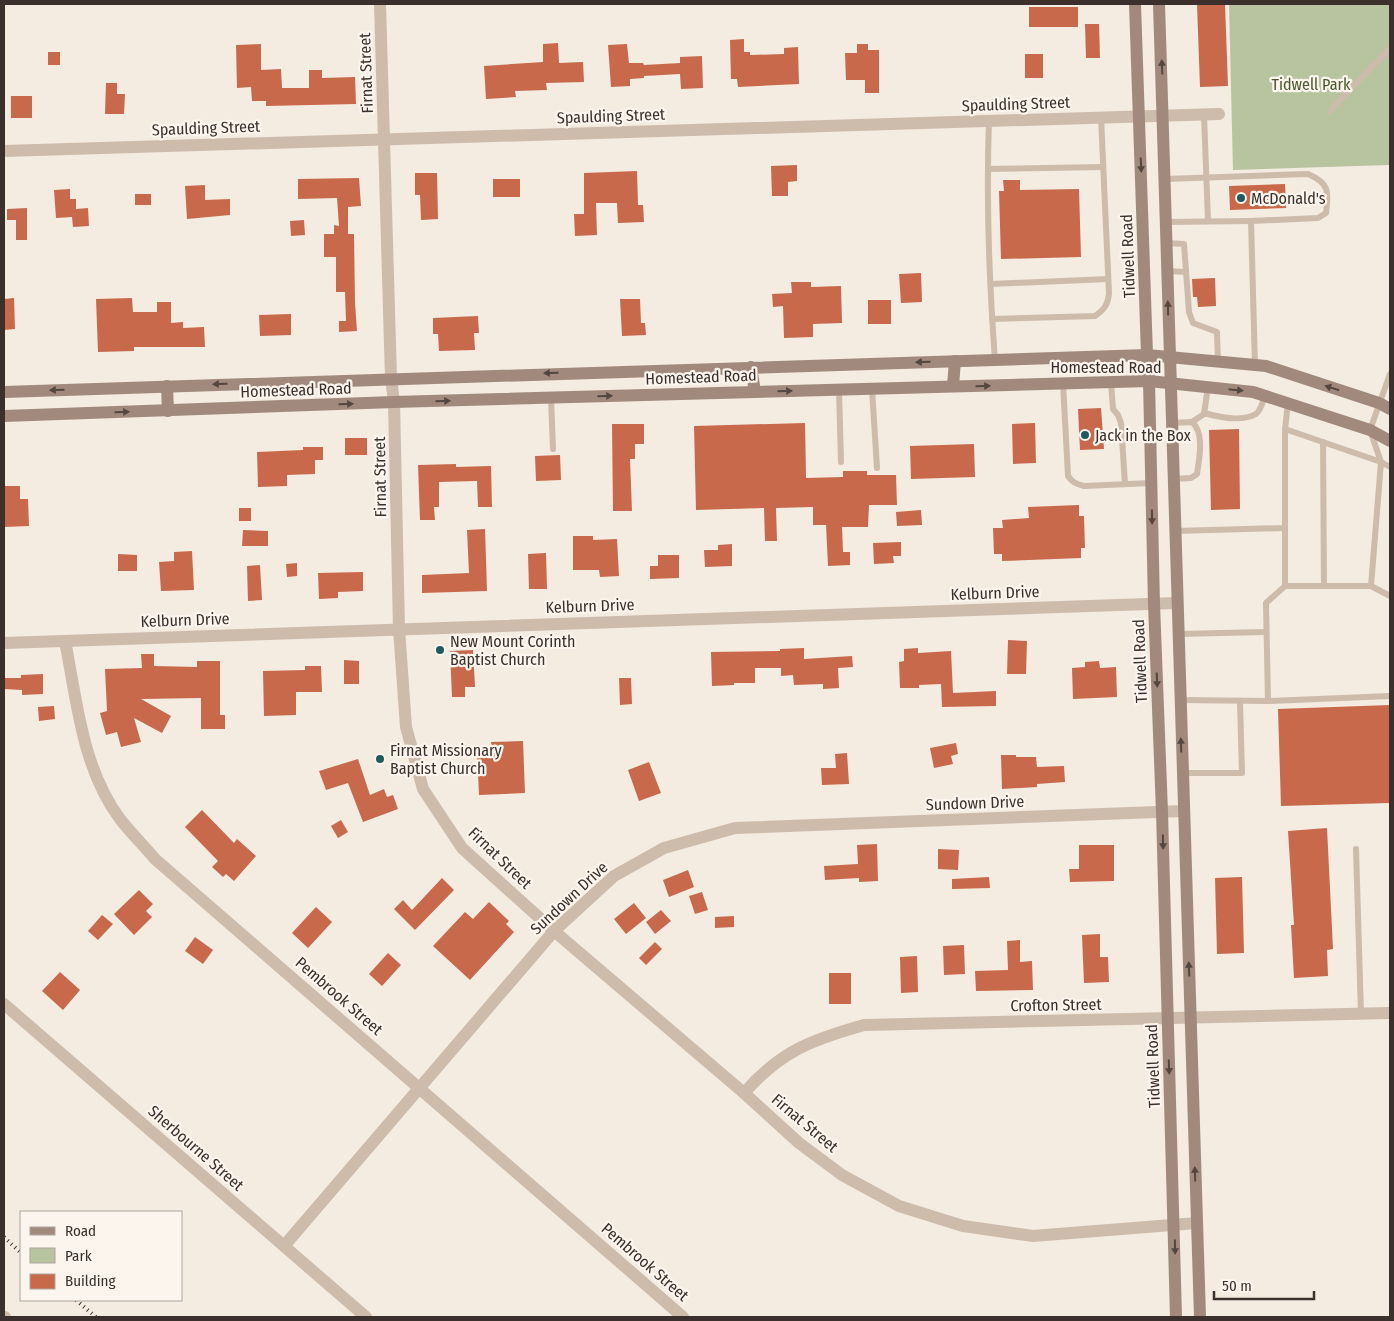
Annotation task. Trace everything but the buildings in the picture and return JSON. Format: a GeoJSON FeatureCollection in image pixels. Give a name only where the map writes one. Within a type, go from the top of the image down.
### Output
{"type":"FeatureCollection","features":[{"type":"Feature","properties":{"kind":"main road","name":"Tidwell Road"},"geometry":{"type":"LineString","coordinates":[[1135,4],[1149,381],[1154,604],[1175,1225],[1176,1317]]}},
{"type":"Feature","properties":{"kind":"main road"},"geometry":{"type":"LineString","coordinates":[[1159,4],[1164,116],[1169,357],[1200,1317]]}},
{"type":"Feature","properties":{"kind":"main road","name":"Homestead Road"},"geometry":{"type":"LineString","coordinates":[[4,392],[1147,355],[1266,366],[1384,406]]}},
{"type":"Feature","properties":{"kind":"main road"},"geometry":{"type":"LineString","coordinates":[[953,386],[954,361]]}},
{"type":"Feature","properties":{"kind":"main road"},"geometry":{"type":"LineString","coordinates":[[751,367],[755,392]]}},
{"type":"Feature","properties":{"kind":"main road","name":"Homestead Road"},"geometry":{"type":"LineString","coordinates":[[4,416],[394,402],[1149,381],[1253,392],[1370,430],[1390,441]]}},
{"type":"Feature","properties":{"kind":"main road"},"geometry":{"type":"LineString","coordinates":[[167,386],[168,411]]}},
{"type":"Feature","properties":{"kind":"street","name":"Firnat Street"},"geometry":{"type":"LineString","coordinates":[[380,4],[391,378],[394,402],[399,629],[406,727],[423,789],[462,848],[554,931],[744,1093],[799,1143],[842,1174],[898,1206],[962,1226],[1033,1236],[1197,1223]]}},
{"type":"Feature","properties":{"kind":"street","name":"Spaulding Street"},"geometry":{"type":"LineString","coordinates":[[4,151],[1219,114]]}},
{"type":"Feature","properties":{"kind":"street","name":"Kelburn Drive"},"geometry":{"type":"LineString","coordinates":[[4,643],[1177,603]]}},
{"type":"Feature","properties":{"kind":"street","name":"Pembrook Street"},"geometry":{"type":"LineString","coordinates":[[65,641],[82,737],[99,783],[119,818],[155,859],[683,1317]]}},
{"type":"Feature","properties":{"kind":"street","name":"Sundown Drive"},"geometry":{"type":"LineString","coordinates":[[284,1246],[554,931],[614,876],[664,848],[735,828],[1183,811]]}},
{"type":"Feature","properties":{"kind":"street","name":"Sherbourne Street"},"geometry":{"type":"LineString","coordinates":[[4,1004],[366,1317]]}},
{"type":"Feature","properties":{"kind":"street","name":"Crofton Street"},"geometry":{"type":"LineString","coordinates":[[744,1093],[760,1074],[779,1059],[804,1044],[864,1025],[1390,1013]]}},
{"type":"Feature","properties":{"kind":"lane"},"geometry":{"type":"LineString","coordinates":[[1330,111],[1390,48]]}},
{"type":"Feature","properties":{"kind":"lane"},"geometry":{"type":"LineString","coordinates":[[1204,114],[1208,221]]}},
{"type":"Feature","properties":{"kind":"lane"},"geometry":{"type":"LineString","coordinates":[[992,320],[1095,316],[1103,311],[1108,303],[1101,118]]}},
{"type":"Feature","properties":{"kind":"lane"},"geometry":{"type":"LineString","coordinates":[[990,121],[988,169],[992,320],[995,360]]}},
{"type":"Feature","properties":{"kind":"lane"},"geometry":{"type":"LineString","coordinates":[[988,169],[1103,168]]}},
{"type":"Feature","properties":{"kind":"lane"},"geometry":{"type":"LineString","coordinates":[[1165,179],[1308,174],[1320,179],[1329,195],[1326,213],[1318,218],[1166,222]]}},
{"type":"Feature","properties":{"kind":"lane"},"geometry":{"type":"LineString","coordinates":[[1251,221],[1255,365]]}},
{"type":"Feature","properties":{"kind":"lane"},"geometry":{"type":"LineString","coordinates":[[1166,243],[1184,244],[1188,312],[1193,323],[1217,332],[1218,362]]}},
{"type":"Feature","properties":{"kind":"lane"},"geometry":{"type":"LineString","coordinates":[[1167,272],[1186,272]]}},
{"type":"Feature","properties":{"kind":"lane"},"geometry":{"type":"LineString","coordinates":[[991,284],[1108,280]]}},
{"type":"Feature","properties":{"kind":"lane"},"geometry":{"type":"LineString","coordinates":[[1371,586],[1381,462],[1370,430],[1384,406],[1390,374]]}},
{"type":"Feature","properties":{"kind":"lane"},"geometry":{"type":"LineString","coordinates":[[1111,382],[1113,410],[1118,415],[1121,423],[1125,484]]}},
{"type":"Feature","properties":{"kind":"lane"},"geometry":{"type":"LineString","coordinates":[[1063,383],[1068,476],[1077,485],[1084,486],[1152,482]]}},
{"type":"Feature","properties":{"kind":"lane"},"geometry":{"type":"LineString","coordinates":[[1172,423],[1192,422],[1204,413],[1208,387]]}},
{"type":"Feature","properties":{"kind":"lane"},"geometry":{"type":"LineString","coordinates":[[872,389],[877,468]]}},
{"type":"Feature","properties":{"kind":"lane"},"geometry":{"type":"LineString","coordinates":[[839,390],[841,462]]}},
{"type":"Feature","properties":{"kind":"lane"},"geometry":{"type":"LineString","coordinates":[[1204,413],[1221,418],[1249,416],[1259,411],[1265,396]]}},
{"type":"Feature","properties":{"kind":"lane"},"geometry":{"type":"LineString","coordinates":[[551,398],[553,449]]}},
{"type":"Feature","properties":{"kind":"lane"},"geometry":{"type":"LineString","coordinates":[[1285,586],[1285,429],[1288,403]]}},
{"type":"Feature","properties":{"kind":"lane"},"geometry":{"type":"LineString","coordinates":[[1174,479],[1192,478],[1197,474],[1199,439],[1196,426],[1192,422]]}},
{"type":"Feature","properties":{"kind":"lane"},"geometry":{"type":"LineString","coordinates":[[1285,429],[1381,462],[1390,467]]}},
{"type":"Feature","properties":{"kind":"lane"},"geometry":{"type":"LineString","coordinates":[[1323,442],[1324,586]]}},
{"type":"Feature","properties":{"kind":"lane"},"geometry":{"type":"LineString","coordinates":[[1175,531],[1285,528]]}},
{"type":"Feature","properties":{"kind":"lane"},"geometry":{"type":"LineString","coordinates":[[1268,701],[1266,603],[1285,586],[1371,586],[1390,596]]}},
{"type":"Feature","properties":{"kind":"lane"},"geometry":{"type":"LineString","coordinates":[[1178,634],[1266,632]]}},
{"type":"Feature","properties":{"kind":"lane"},"geometry":{"type":"LineString","coordinates":[[1180,700],[1268,701],[1390,696]]}},
{"type":"Feature","properties":{"kind":"lane"},"geometry":{"type":"LineString","coordinates":[[1182,773],[1242,773],[1240,701]]}},
{"type":"Feature","properties":{"kind":"lane"},"geometry":{"type":"LineString","coordinates":[[1356,849],[1361,1015]]}},
{"type":"Feature","properties":{"kind":"green space","name":"Tidwell Park"},"geometry":{"type":"Polygon","coordinates":[[[1229,4],[1390,4],[1390,165],[1233,170],[1229,4]]]}},
{"type":"Feature","properties":{"kind":"railway"},"geometry":{"type":"LineString","coordinates":[[4,1237],[20,1252]]}},
{"type":"Feature","properties":{"kind":"railway"},"geometry":{"type":"LineString","coordinates":[[77,1301],[96,1317]]}},
{"type":"Feature","properties":{"kind":"place","name":"McDonald's"},"geometry":{"type":"Point","coordinates":[1241,198]}},
{"type":"Feature","properties":{"kind":"place","name":"Jack in the Box"},"geometry":{"type":"Point","coordinates":[1085,435]}},
{"type":"Feature","properties":{"kind":"place","name":"New Mount Corinth Baptist Church"},"geometry":{"type":"Point","coordinates":[440,650]}},
{"type":"Feature","properties":{"kind":"place","name":"Firnat Missionary Baptist Church"},"geometry":{"type":"Point","coordinates":[380,759]}}]}
